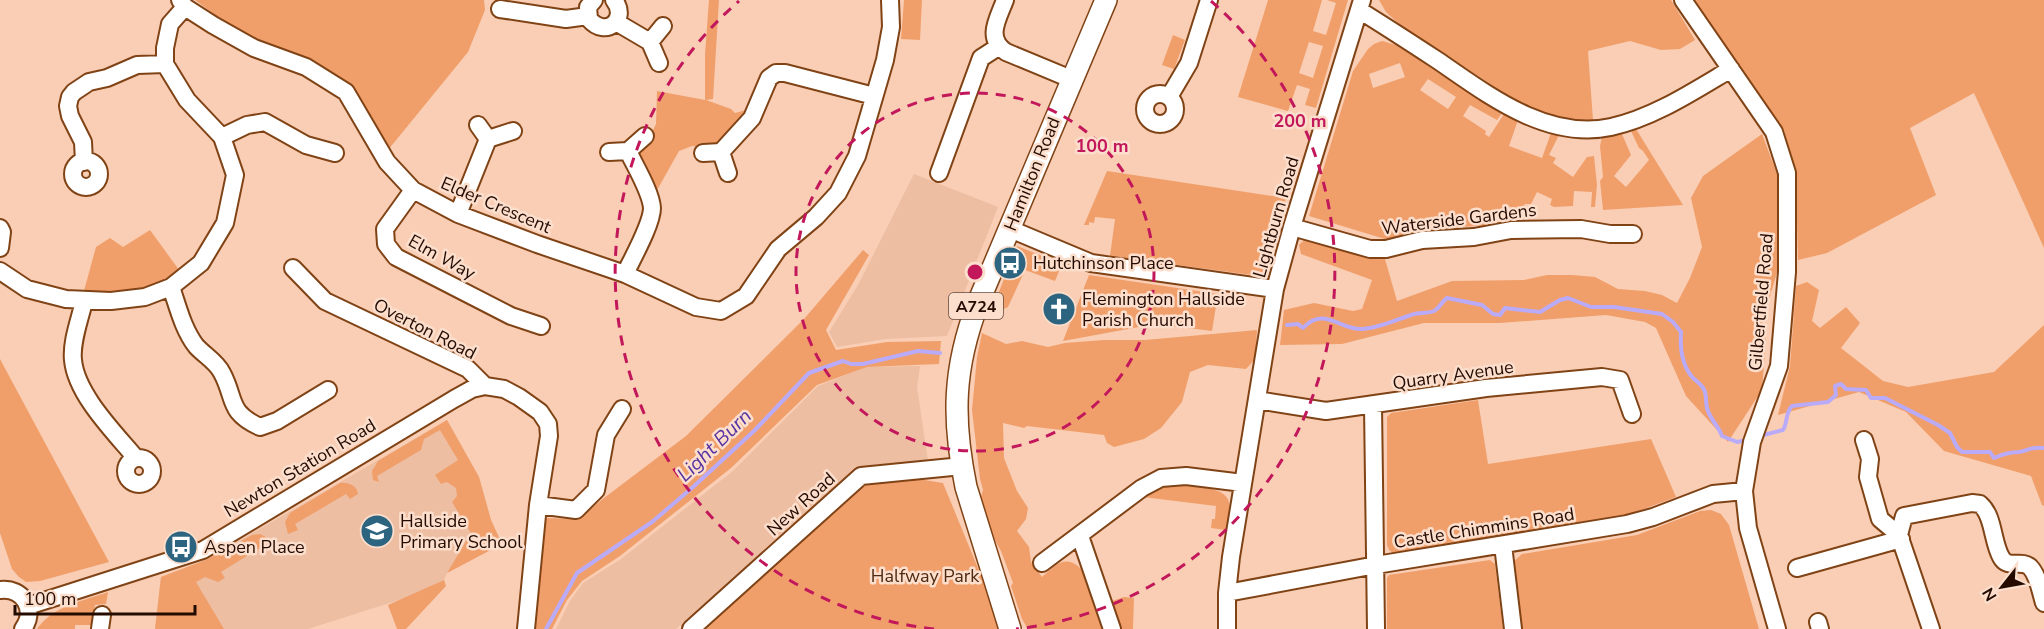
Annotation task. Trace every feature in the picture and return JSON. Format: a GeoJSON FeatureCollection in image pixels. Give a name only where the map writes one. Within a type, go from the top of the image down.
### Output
{"type":"FeatureCollection","features":[{"type":"Feature","properties":{"kind":"main road","name":"Hamilton Road"},"geometry":{"type":"LineString","coordinates":[[1010,629],[966,487],[962,466],[955,403],[960,359],[967,330],[1106,0]]}},
{"type":"Feature","properties":{"kind":"street"},"geometry":{"type":"LineString","coordinates":[[500,9],[566,19],[591,8],[593,24],[605,28],[616,22],[619,10],[614,0]]}},
{"type":"Feature","properties":{"kind":"street"},"geometry":{"type":"LineString","coordinates":[[703,153],[721,152],[752,118],[769,78],[776,73],[785,73],[874,96],[885,60],[891,27],[890,0]]}},
{"type":"Feature","properties":{"kind":"street"},"geometry":{"type":"LineString","coordinates":[[1005,0],[994,32],[998,47],[1071,79]]}},
{"type":"Feature","properties":{"kind":"street"},"geometry":{"type":"LineString","coordinates":[[1169,97],[1189,63],[1209,0]]}},
{"type":"Feature","properties":{"kind":"street","name":"Gilbertfield Road"},"geometry":{"type":"LineString","coordinates":[[1683,0],[1774,132],[1787,172],[1787,272],[1779,366],[1752,442],[1744,490],[1748,528],[1777,629]]}},
{"type":"Feature","properties":{"kind":"street"},"geometry":{"type":"LineString","coordinates":[[0,271],[27,289],[84,301],[145,297],[171,287],[201,263],[225,223],[235,175],[222,137],[187,100],[165,64],[165,48],[170,24],[182,3]]}},
{"type":"Feature","properties":{"kind":"street","name":"Elder Crescent"},"geometry":{"type":"LineString","coordinates":[[182,3],[254,48],[306,67],[346,92],[387,162],[413,189],[458,214],[625,274],[696,307],[721,311],[746,296],[778,249],[816,217],[838,193],[857,156],[874,96]]}},
{"type":"Feature","properties":{"kind":"street"},"geometry":{"type":"LineString","coordinates":[[1361,5],[1515,110],[1555,125],[1579,130],[1610,127],[1634,120],[1731,69]]}},
{"type":"Feature","properties":{"kind":"street","name":"Lightburn Road"},"geometry":{"type":"LineString","coordinates":[[1227,629],[1227,593],[1231,556],[1275,290],[1292,227],[1361,5]]}},
{"type":"Feature","properties":{"kind":"street"},"geometry":{"type":"LineString","coordinates":[[616,22],[650,42],[659,63]]}},
{"type":"Feature","properties":{"kind":"street"},"geometry":{"type":"LineString","coordinates":[[650,42],[663,26]]}},
{"type":"Feature","properties":{"kind":"street"},"geometry":{"type":"LineString","coordinates":[[939,173],[981,58],[998,47]]}},
{"type":"Feature","properties":{"kind":"street"},"geometry":{"type":"LineString","coordinates":[[84,162],[83,142],[70,116],[68,106],[74,92],[89,82],[107,78],[137,65],[165,64]]}},
{"type":"Feature","properties":{"kind":"street"},"geometry":{"type":"LineString","coordinates":[[222,137],[247,125],[266,122],[306,145],[335,153]]}},
{"type":"Feature","properties":{"kind":"street"},"geometry":{"type":"LineString","coordinates":[[458,214],[483,132],[513,132]]}},
{"type":"Feature","properties":{"kind":"street"},"geometry":{"type":"LineString","coordinates":[[609,152],[628,151],[645,136]]}},
{"type":"Feature","properties":{"kind":"street"},"geometry":{"type":"LineString","coordinates":[[625,274],[652,209],[649,196],[628,151]]}},
{"type":"Feature","properties":{"kind":"street"},"geometry":{"type":"LineString","coordinates":[[721,152],[728,173]]}},
{"type":"Feature","properties":{"kind":"street","name":"Elm Way"},"geometry":{"type":"LineString","coordinates":[[413,189],[385,229],[386,244],[396,257],[511,316],[541,326]]}},
{"type":"Feature","properties":{"kind":"street","name":"Waterside Gardens"},"geometry":{"type":"LineString","coordinates":[[1292,227],[1370,249],[1386,249],[1422,240],[1474,237],[1511,230],[1581,229],[1610,234],[1633,234]]}},
{"type":"Feature","properties":{"kind":"street"},"geometry":{"type":"LineString","coordinates":[[0,228],[2,232],[0,248]]}},
{"type":"Feature","properties":{"kind":"street"},"geometry":{"type":"LineString","coordinates":[[1010,229],[1091,263],[1275,290]]}},
{"type":"Feature","properties":{"kind":"street","name":"Overton Road"},"geometry":{"type":"LineString","coordinates":[[293,268],[325,301],[468,369],[485,386],[504,389],[519,397],[540,412],[548,424],[549,436],[538,505],[526,629]]}},
{"type":"Feature","properties":{"kind":"street"},"geometry":{"type":"LineString","coordinates":[[171,287],[187,332],[197,347],[221,371],[234,407],[245,420],[260,427],[277,422],[328,390]]}},
{"type":"Feature","properties":{"kind":"street"},"geometry":{"type":"LineString","coordinates":[[84,301],[73,359],[77,378],[95,408],[135,457]]}},
{"type":"Feature","properties":{"kind":"street","name":"Quarry Avenue"},"geometry":{"type":"LineString","coordinates":[[1257,400],[1326,411],[1486,388],[1602,377],[1620,380],[1632,414]]}},
{"type":"Feature","properties":{"kind":"street","name":"Newton Station Road"},"geometry":{"type":"LineString","coordinates":[[28,606],[203,550],[454,399],[472,389],[485,386]]}},
{"type":"Feature","properties":{"kind":"street"},"geometry":{"type":"LineString","coordinates":[[1372,406],[1376,629]]}},
{"type":"Feature","properties":{"kind":"street"},"geometry":{"type":"LineString","coordinates":[[538,505],[576,510],[596,490],[606,435],[622,409]]}},
{"type":"Feature","properties":{"kind":"street"},"geometry":{"type":"LineString","coordinates":[[1864,440],[1870,459],[1868,477],[1880,519],[1900,537]]}},
{"type":"Feature","properties":{"kind":"street","name":"New Road"},"geometry":{"type":"LineString","coordinates":[[691,629],[861,476],[962,466]]}},
{"type":"Feature","properties":{"kind":"street"},"geometry":{"type":"LineString","coordinates":[[1042,563],[1142,488],[1161,478],[1186,476],[1243,483]]}},
{"type":"Feature","properties":{"kind":"street","name":"Castle Chimmins Road"},"geometry":{"type":"LineString","coordinates":[[1227,593],[1376,565],[1627,524],[1713,494],[1744,490]]}},
{"type":"Feature","properties":{"kind":"street"},"geometry":{"type":"LineString","coordinates":[[1930,629],[1900,537],[1904,516],[1972,503],[1980,504],[1987,512],[2002,559],[2008,564],[2024,563],[2031,568],[2044,603]]}},
{"type":"Feature","properties":{"kind":"street"},"geometry":{"type":"LineString","coordinates":[[1080,536],[1112,629]]}},
{"type":"Feature","properties":{"kind":"street"},"geometry":{"type":"LineString","coordinates":[[1797,568],[1900,537]]}},
{"type":"Feature","properties":{"kind":"street"},"geometry":{"type":"LineString","coordinates":[[1503,545],[1513,629]]}},
{"type":"Feature","properties":{"kind":"street"},"geometry":{"type":"LineString","coordinates":[[0,590],[17,592],[28,606],[28,620],[23,629]]}},
{"type":"Feature","properties":{"kind":"shaded area"},"geometry":{"type":"Polygon","coordinates":[[[914,174],[998,207],[947,336],[885,339],[837,347],[829,332],[858,285],[914,174]]]}},
{"type":"Feature","properties":{"kind":"shaded area"},"geometry":{"type":"Polygon","coordinates":[[[920,366],[917,387],[928,461],[858,467],[676,629],[556,629],[570,601],[583,583],[621,559],[733,471],[818,386],[866,367],[920,366]]]}},
{"type":"Feature","properties":{"kind":"shaded area","name":"Hallside Primary School"},"geometry":{"type":"Polygon","coordinates":[[[447,420],[479,477],[491,520],[502,544],[447,573],[444,580],[405,598],[308,629],[155,629],[161,577],[208,559],[447,420]]]}},
{"type":"Feature","properties":{"kind":"green space"},"geometry":{"type":"Polygon","coordinates":[[[195,0],[484,0],[485,10],[468,52],[388,150],[357,95],[338,76],[271,48],[229,25],[195,0]]]}},
{"type":"Feature","properties":{"kind":"green space"},"geometry":{"type":"Polygon","coordinates":[[[709,0],[719,0],[713,99],[706,100],[731,109],[735,113],[746,110],[714,147],[692,146],[679,151],[656,192],[639,154],[652,140],[650,136],[656,124],[657,91],[705,100],[705,54],[709,0]]]}},
{"type":"Feature","properties":{"kind":"green space"},"geometry":{"type":"Polygon","coordinates":[[[904,0],[922,0],[920,40],[901,39],[904,0]]]}},
{"type":"Feature","properties":{"kind":"green space"},"geometry":{"type":"Polygon","coordinates":[[[1268,0],[1322,0],[1313,31],[1326,35],[1336,3],[1327,0],[1348,0],[1316,108],[1305,105],[1310,89],[1297,85],[1288,111],[1238,97],[1268,0]],[[1309,42],[1299,73],[1313,78],[1323,46],[1309,42]]]}},
{"type":"Feature","properties":{"kind":"green space"},"geometry":{"type":"Polygon","coordinates":[[[1379,0],[1671,0],[1695,40],[1680,49],[1661,50],[1630,41],[1588,51],[1593,120],[1578,121],[1541,114],[1516,101],[1400,25],[1386,12],[1379,0]]]}},
{"type":"Feature","properties":{"kind":"green space"},"geometry":{"type":"Polygon","coordinates":[[[1691,0],[2044,0],[2044,248],[1974,93],[1910,128],[1936,195],[1827,253],[1798,260],[1796,184],[1784,130],[1691,0]]]}},
{"type":"Feature","properties":{"kind":"green space"},"geometry":{"type":"Polygon","coordinates":[[[1173,35],[1185,40],[1174,69],[1162,65],[1173,35]]]}},
{"type":"Feature","properties":{"kind":"green space"},"geometry":{"type":"Polygon","coordinates":[[[1382,41],[1396,45],[1502,113],[1497,120],[1470,105],[1463,116],[1486,131],[1485,134],[1489,137],[1504,114],[1518,120],[1509,146],[1542,158],[1551,133],[1559,135],[1549,155],[1556,158],[1553,163],[1573,177],[1587,157],[1594,156],[1597,185],[1595,207],[1591,207],[1592,192],[1574,191],[1573,206],[1554,207],[1550,205],[1552,199],[1537,192],[1531,204],[1525,204],[1520,213],[1507,205],[1498,216],[1489,214],[1489,225],[1430,229],[1401,238],[1385,239],[1309,216],[1353,71],[1374,44],[1382,41]],[[1400,63],[1369,74],[1373,88],[1405,77],[1400,63]],[[1428,79],[1420,90],[1448,109],[1456,97],[1428,79]]]}},
{"type":"Feature","properties":{"kind":"green space"},"geometry":{"type":"Polygon","coordinates":[[[1636,129],[1683,205],[1603,210],[1600,181],[1603,177],[1600,146],[1602,137],[1622,134],[1631,155],[1614,176],[1626,187],[1649,160],[1639,148],[1631,131],[1636,129]]]}},
{"type":"Feature","properties":{"kind":"green space"},"geometry":{"type":"Polygon","coordinates":[[[1762,134],[1782,187],[1778,269],[1760,330],[1766,339],[1762,390],[1728,442],[1686,396],[1656,328],[1645,322],[1606,315],[1500,323],[1424,323],[1342,344],[1280,345],[1284,310],[1314,303],[1353,311],[1362,309],[1372,280],[1301,254],[1299,245],[1304,240],[1367,257],[1385,259],[1397,301],[1452,281],[1524,280],[1547,275],[1572,275],[1595,277],[1618,289],[1662,295],[1677,303],[1702,247],[1691,198],[1703,176],[1762,134]]]}},
{"type":"Feature","properties":{"kind":"green space"},"geometry":{"type":"Polygon","coordinates":[[[1107,171],[1286,198],[1267,277],[1110,256],[1115,219],[1095,217],[1094,223],[1089,222],[1089,225],[1084,225],[1107,171]]]}},
{"type":"Feature","properties":{"kind":"green space"},"geometry":{"type":"Polygon","coordinates":[[[150,230],[182,274],[144,295],[82,298],[96,247],[110,238],[123,247],[150,230]]]}},
{"type":"Feature","properties":{"kind":"green space"},"geometry":{"type":"Polygon","coordinates":[[[1017,246],[1062,264],[1055,281],[1025,270],[1008,307],[1002,310],[993,307],[1017,246]]]}},
{"type":"Feature","properties":{"kind":"green space"},"geometry":{"type":"Polygon","coordinates":[[[863,250],[869,255],[826,330],[836,350],[887,342],[941,341],[939,364],[867,367],[817,385],[731,468],[620,556],[582,581],[567,600],[552,629],[535,629],[545,518],[578,519],[686,436],[804,319],[863,250]]]}},
{"type":"Feature","properties":{"kind":"green space"},"geometry":{"type":"Polygon","coordinates":[[[1089,275],[1218,294],[1212,331],[1155,324],[1063,341],[1089,275]]]}},
{"type":"Feature","properties":{"kind":"green space"},"geometry":{"type":"Polygon","coordinates":[[[1807,282],[1819,290],[1812,321],[1820,328],[1846,307],[1860,323],[1841,348],[1883,381],[1908,387],[1994,372],[2044,325],[2044,506],[2031,476],[1944,451],[1906,412],[1859,392],[1778,415],[1790,366],[1796,286],[1807,282]]]}},
{"type":"Feature","properties":{"kind":"green space"},"geometry":{"type":"Polygon","coordinates":[[[1257,330],[1255,359],[1246,369],[1208,365],[1190,372],[1182,402],[1161,428],[1144,439],[1114,447],[1107,443],[1104,435],[1027,426],[1024,428],[1003,423],[1004,458],[1017,491],[1028,508],[1026,519],[1017,531],[1029,547],[1031,562],[1042,577],[1057,565],[1066,562],[1071,562],[1082,570],[1102,629],[1028,629],[1022,619],[1011,586],[1013,583],[980,500],[983,490],[972,410],[977,357],[982,333],[1006,344],[1022,341],[1048,347],[1065,343],[1145,340],[1257,330]]]}},
{"type":"Feature","properties":{"kind":"green space"},"geometry":{"type":"Polygon","coordinates":[[[0,359],[109,562],[40,581],[26,582],[12,569],[0,533],[0,359]]]}},
{"type":"Feature","properties":{"kind":"green space"},"geometry":{"type":"Polygon","coordinates":[[[1478,400],[1488,464],[1651,439],[1676,497],[1625,516],[1393,553],[1387,545],[1387,417],[1391,413],[1478,400]]]}},
{"type":"Feature","properties":{"kind":"green space"},"geometry":{"type":"Polygon","coordinates":[[[447,420],[479,477],[491,520],[502,544],[447,573],[471,533],[452,502],[457,496],[456,488],[447,482],[441,484],[435,475],[458,460],[440,430],[424,439],[421,450],[377,476],[379,482],[373,480],[372,471],[378,461],[447,420]]]}},
{"type":"Feature","properties":{"kind":"green space","name":"Halfway Park"},"geometry":{"type":"Polygon","coordinates":[[[918,479],[943,483],[1003,629],[704,629],[864,485],[918,479]]]}},
{"type":"Feature","properties":{"kind":"green space"},"geometry":{"type":"Polygon","coordinates":[[[340,483],[352,485],[358,494],[350,499],[346,494],[295,524],[298,530],[288,534],[285,522],[290,513],[340,483]]]}},
{"type":"Feature","properties":{"kind":"green space"},"geometry":{"type":"Polygon","coordinates":[[[1173,485],[1205,487],[1226,496],[1230,508],[1226,530],[1211,528],[1212,519],[1215,519],[1216,506],[1143,497],[1159,488],[1173,485]]]}},
{"type":"Feature","properties":{"kind":"green space"},"geometry":{"type":"Polygon","coordinates":[[[1711,510],[1721,514],[1729,525],[1759,629],[1521,629],[1513,562],[1522,554],[1637,535],[1700,511],[1711,510]]]}},
{"type":"Feature","properties":{"kind":"green space"},"geometry":{"type":"Polygon","coordinates":[[[260,534],[268,538],[272,543],[271,547],[269,548],[266,544],[221,572],[225,578],[218,582],[205,577],[196,582],[224,629],[155,629],[161,577],[208,559],[252,535],[260,534]]]}},
{"type":"Feature","properties":{"kind":"green space"},"geometry":{"type":"Polygon","coordinates":[[[1490,560],[1495,564],[1503,629],[1387,629],[1387,578],[1389,575],[1490,560]]]}},
{"type":"Feature","properties":{"kind":"green space"},"geometry":{"type":"Polygon","coordinates":[[[444,580],[446,586],[406,629],[397,629],[388,605],[444,580]]]}},
{"type":"Feature","properties":{"kind":"green space"},"geometry":{"type":"Polygon","coordinates":[[[108,592],[106,604],[95,605],[91,625],[75,625],[75,629],[37,629],[51,615],[60,610],[108,592]]]}},
{"type":"Feature","properties":{"kind":"green space"},"geometry":{"type":"Polygon","coordinates":[[[1124,597],[1134,598],[1133,629],[1121,629],[1112,601],[1124,597]]]}},
{"type":"Feature","properties":{"kind":"waterway","name":"Light Burn"},"geometry":{"type":"LineString","coordinates":[[1287,325],[1298,324],[1303,328],[1318,319],[1325,319],[1355,329],[1369,328],[1414,314],[1434,311],[1447,298],[1482,305],[1493,314],[1500,315],[1505,308],[1540,312],[1568,298],[1591,307],[1614,307],[1662,314],[1681,332],[1681,350],[1686,368],[1704,390],[1707,409],[1722,436],[1737,442],[1747,440]]}},
{"type":"Feature","properties":{"kind":"waterway","name":"Light Burn"},"geometry":{"type":"LineString","coordinates":[[546,629],[577,573],[652,522],[693,487],[755,430],[809,373],[843,361],[863,364],[918,351],[940,353]]}},
{"type":"Feature","properties":{"kind":"waterway","name":"Light Burn"},"geometry":{"type":"LineString","coordinates":[[1760,436],[1783,430],[1792,406],[1828,402],[1836,395],[1835,386],[1841,384],[1846,389],[1866,390],[1871,398],[1885,398],[1938,425],[1950,433],[1962,452],[1990,452],[1994,458],[2033,448],[2044,448]]}},
{"type":"Feature","properties":{"kind":"place","name":"Hutchinson Place"},"geometry":{"type":"Point","coordinates":[1010,263]}},
{"type":"Feature","properties":{"kind":"place","name":"Flemington Hallside Parish Church"},"geometry":{"type":"Point","coordinates":[1059,309]}},
{"type":"Feature","properties":{"kind":"place","name":"Hallside Primary School"},"geometry":{"type":"Point","coordinates":[377,531]}},
{"type":"Feature","properties":{"kind":"place","name":"Aspen Place"},"geometry":{"type":"Point","coordinates":[181,547]}}]}
